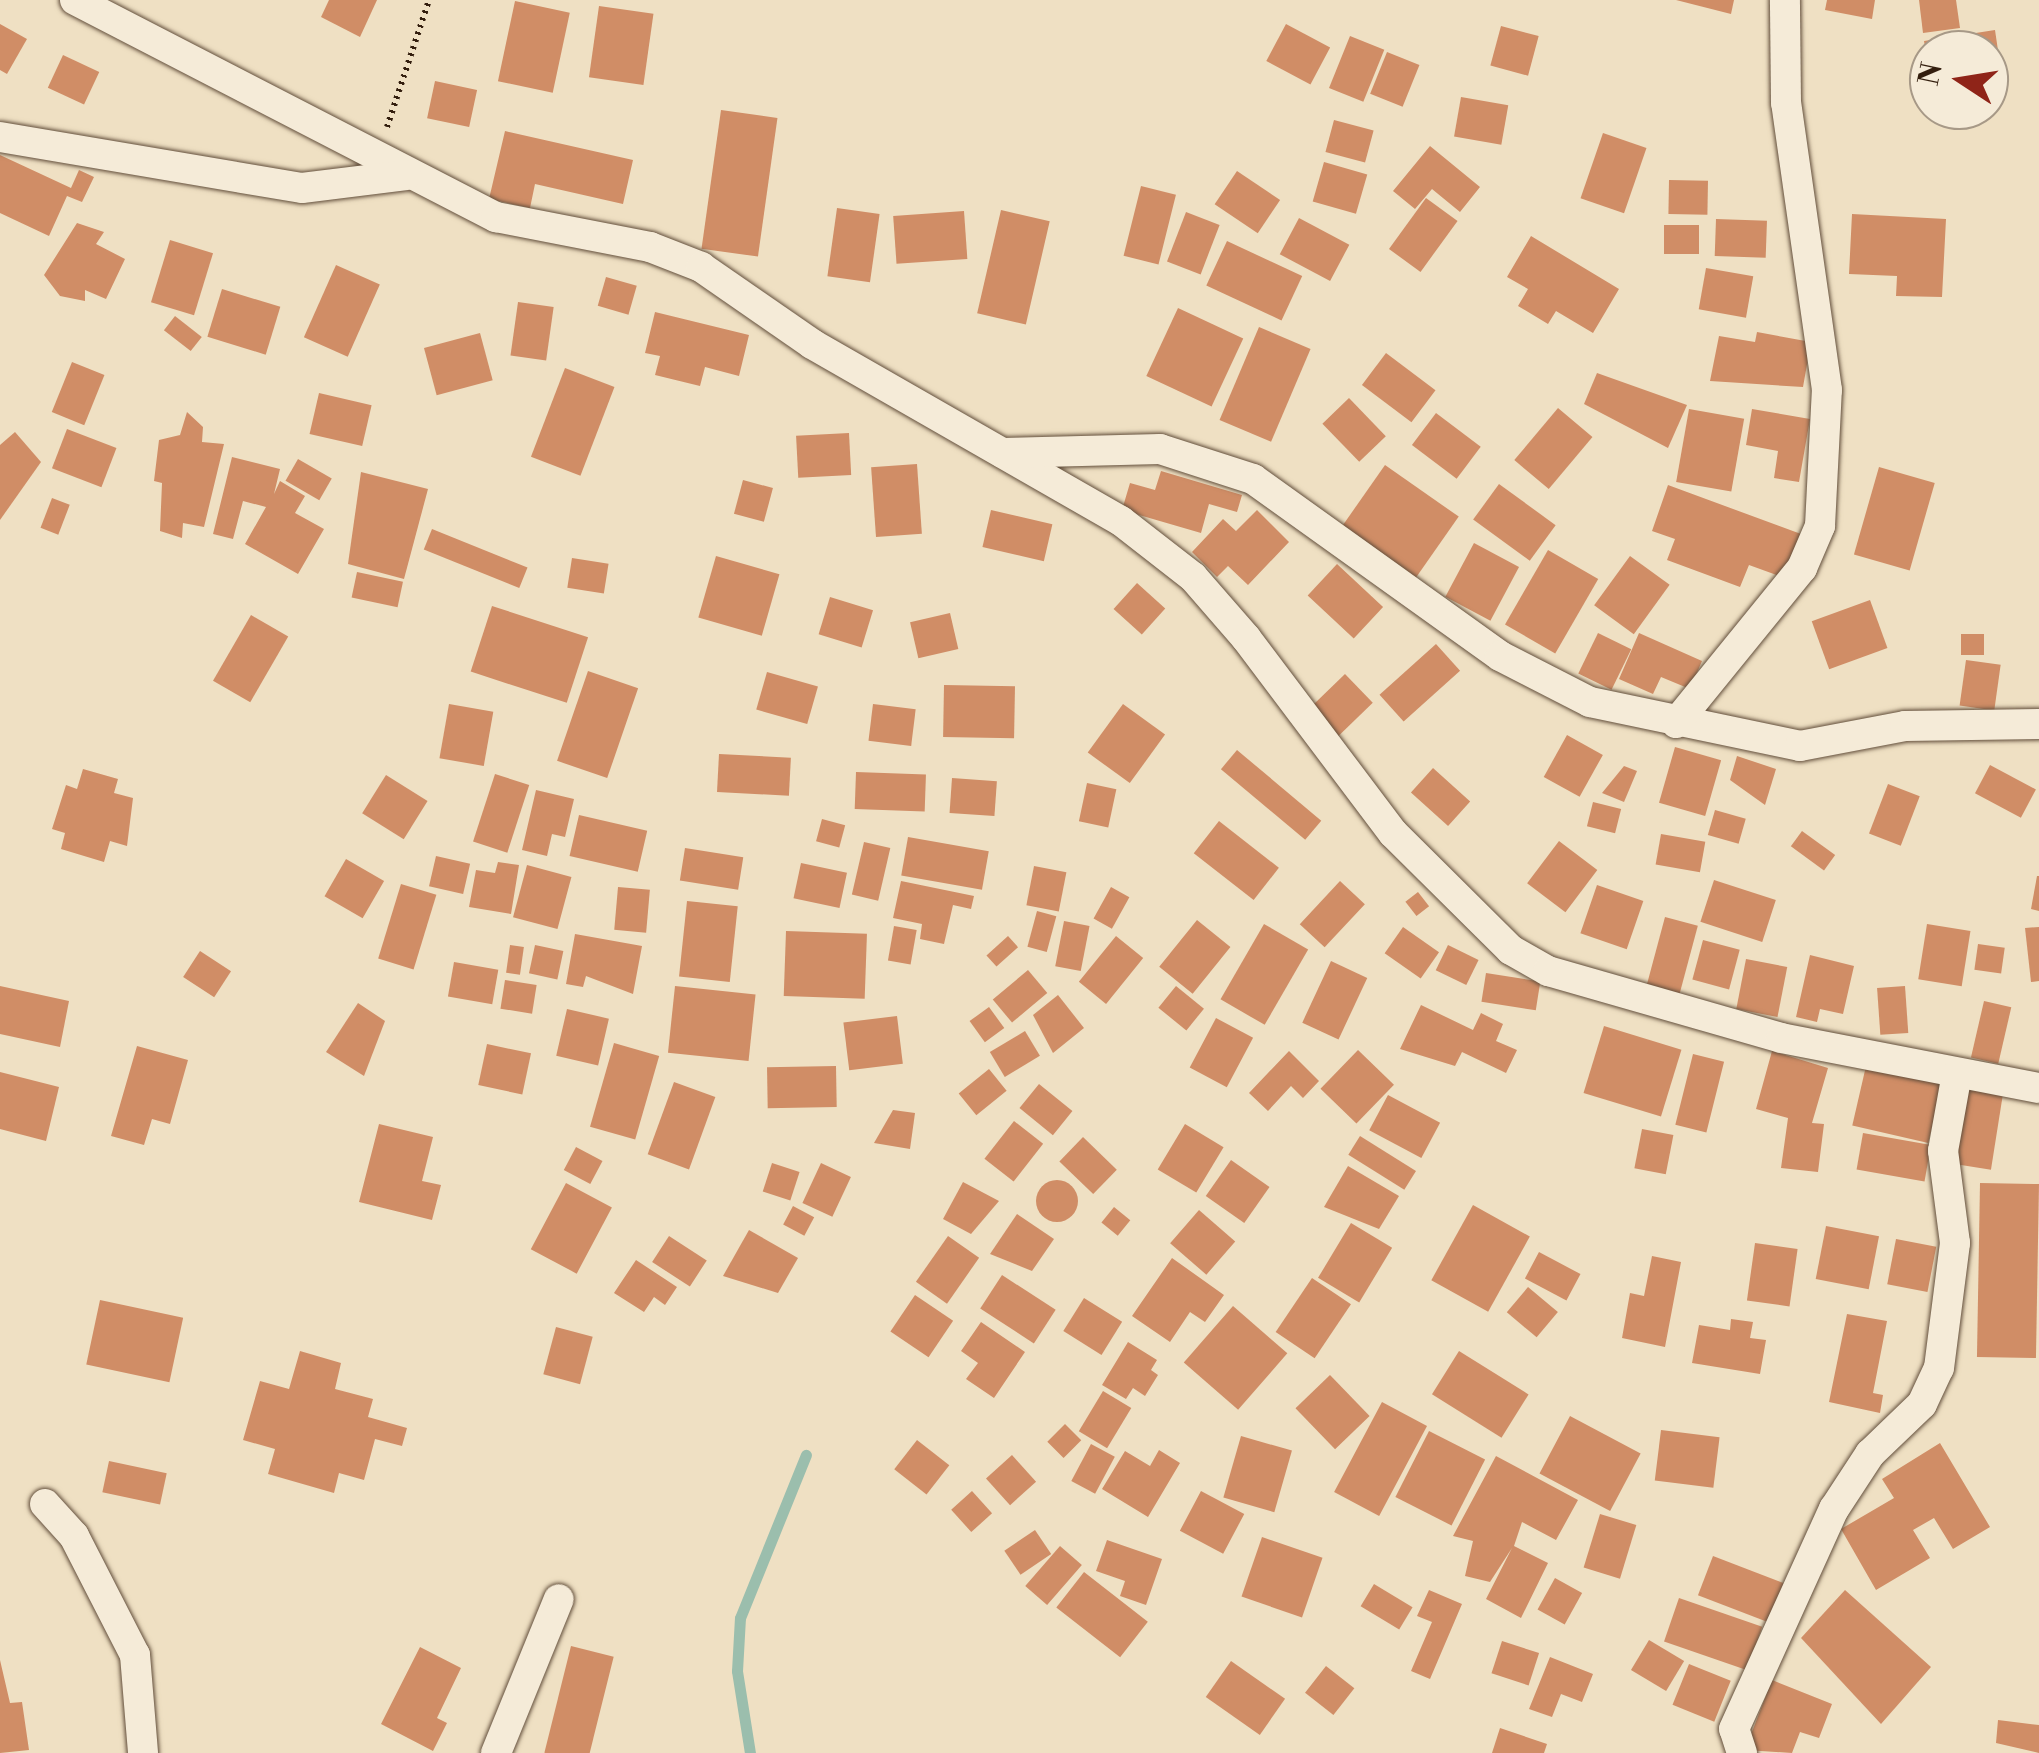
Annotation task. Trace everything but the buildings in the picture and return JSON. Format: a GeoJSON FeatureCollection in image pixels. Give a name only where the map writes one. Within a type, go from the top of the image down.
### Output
{"type":"FeatureCollection","features":[{"type":"Feature","properties":{"kind":"street"},"geometry":{"type":"LineString","coordinates":[[75,0],[406,175],[496,217],[650,248],[701,267],[1121,521],[1193,576],[1393,833],[1511,950],[1619,996],[2039,1088]]}},
{"type":"Feature","properties":{"kind":"street"},"geometry":{"type":"LineString","coordinates":[[1676,723],[1802,568],[1820,526],[1827,390],[1786,103],[1785,0]]}},
{"type":"Feature","properties":{"kind":"street"},"geometry":{"type":"LineString","coordinates":[[0,138],[302,188],[406,175]]}},
{"type":"Feature","properties":{"kind":"street"},"geometry":{"type":"LineString","coordinates":[[1003,453],[1160,450],[1252,479],[1543,680],[1676,723],[1800,746],[1905,726],[2039,724]]}},
{"type":"Feature","properties":{"kind":"street"},"geometry":{"type":"LineString","coordinates":[[1742,1753],[1734,1729],[1840,1496],[1922,1404],[1940,1368],[1955,1244],[1944,1151],[1957,1072]]}},
{"type":"Feature","properties":{"kind":"street"},"geometry":{"type":"LineString","coordinates":[[45,1504],[74,1536],[135,1655],[143,1753]]}},
{"type":"Feature","properties":{"kind":"street"},"geometry":{"type":"LineString","coordinates":[[496,1753],[559,1599]]}},
{"type":"Feature","properties":{"kind":"path"},"geometry":{"type":"LineString","coordinates":[[376,158],[430,0]]}},
{"type":"Feature","properties":{"kind":"waterway"},"geometry":{"type":"LineString","coordinates":[[750,1753],[737,1671],[740,1618],[806,1455]]}}]}
